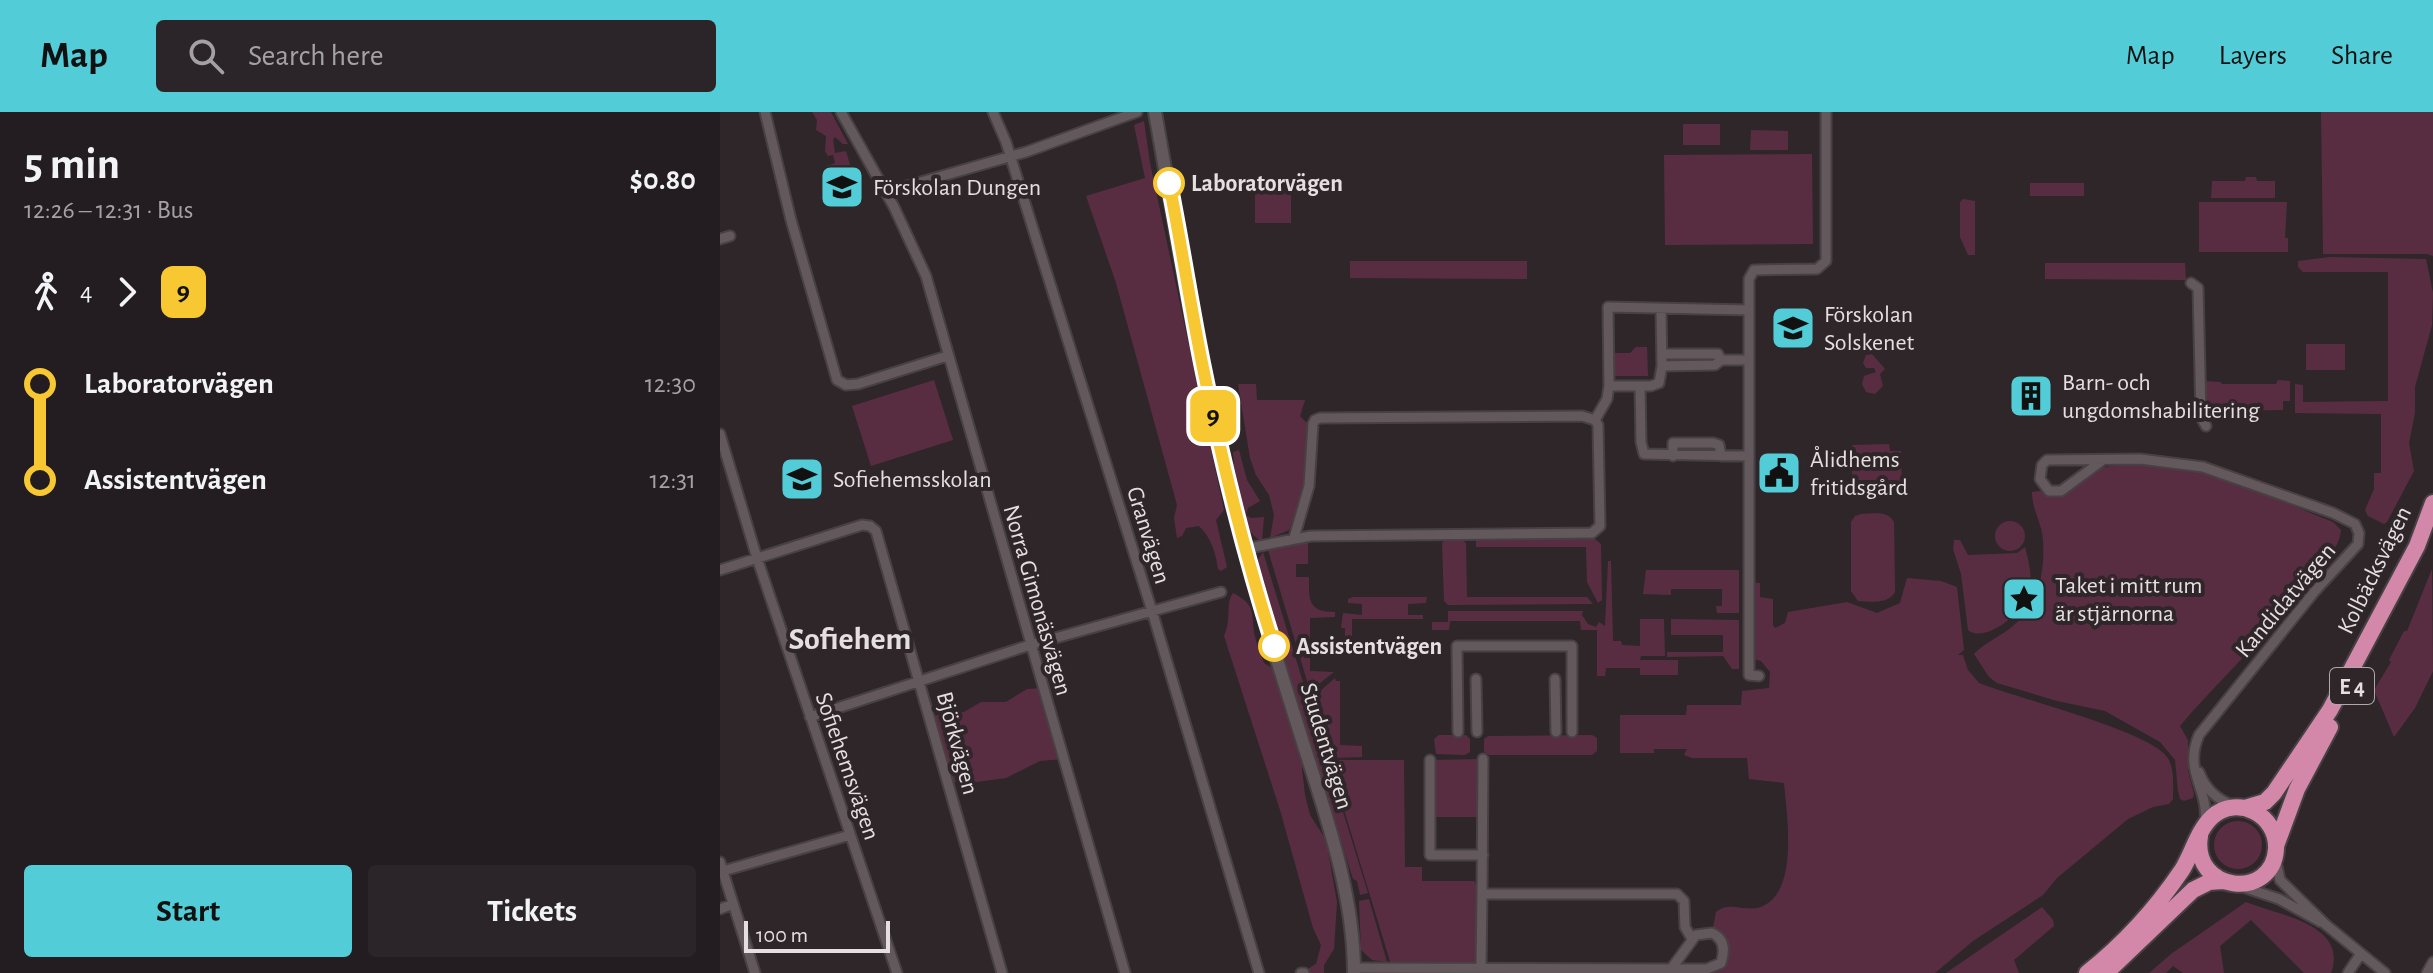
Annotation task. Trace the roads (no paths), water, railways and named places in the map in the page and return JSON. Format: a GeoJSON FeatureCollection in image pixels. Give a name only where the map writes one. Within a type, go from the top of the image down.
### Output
{"type":"FeatureCollection","features":[{"type":"Feature","properties":{"kind":"highway","name":"Kolbäcksvägen"},"geometry":{"type":"LineString","coordinates":[[2242,808],[2265,802],[2274,793],[2330,710],[2417,546],[2433,503]]}},
{"type":"Feature","properties":{"kind":"highway","name":"Kolbäcksvägen"},"geometry":{"type":"LineString","coordinates":[[2276,849],[2297,789],[2433,530]]}},
{"type":"Feature","properties":{"kind":"highway","name":"E 4"},"geometry":{"type":"LineString","coordinates":[[2087,973],[2141,925],[2161,900],[2202,832],[2218,812],[2242,808]]}},
{"type":"Feature","properties":{"kind":"highway"},"geometry":{"type":"LineString","coordinates":[[2242,808],[2261,815],[2267,821],[2276,849]]}},
{"type":"Feature","properties":{"kind":"highway"},"geometry":{"type":"LineString","coordinates":[[2202,832],[2199,851],[2205,866],[2229,883]]}},
{"type":"Feature","properties":{"kind":"highway","name":"E 4"},"geometry":{"type":"LineString","coordinates":[[2106,973],[2193,890],[2209,882],[2252,882],[2265,873],[2276,849]]}},
{"type":"Feature","properties":{"kind":"street"},"geometry":{"type":"LineString","coordinates":[[765,112],[799,248],[837,380],[846,385],[858,384],[947,356]]}},
{"type":"Feature","properties":{"kind":"street","name":"Norra Gimonäsvägen"},"geometry":{"type":"LineString","coordinates":[[841,112],[886,192],[926,276],[1125,973]]}},
{"type":"Feature","properties":{"kind":"street","name":"Granvägen"},"geometry":{"type":"LineString","coordinates":[[993,112],[1010,157],[1152,611],[1259,973]]}},
{"type":"Feature","properties":{"kind":"street"},"geometry":{"type":"LineString","coordinates":[[886,192],[1010,157],[1137,112]]}},
{"type":"Feature","properties":{"kind":"street","name":"Studentvägen"},"geometry":{"type":"LineString","coordinates":[[1155,112],[1201,361],[1244,549],[1334,845],[1346,898],[1354,970]]}},
{"type":"Feature","properties":{"kind":"street"},"geometry":{"type":"LineString","coordinates":[[1759,676],[1749,675],[1749,279],[1754,270],[1817,269],[1822,267],[1827,257],[1826,112]]}},
{"type":"Feature","properties":{"kind":"street"},"geometry":{"type":"LineString","coordinates":[[2191,283],[2198,288],[2201,417],[2206,426]]}},
{"type":"Feature","properties":{"kind":"street"},"geometry":{"type":"LineString","coordinates":[[1595,420],[1607,399],[1609,386],[1608,307],[1749,310]]}},
{"type":"Feature","properties":{"kind":"street"},"geometry":{"type":"LineString","coordinates":[[1609,386],[1659,383],[1662,366],[1661,310]]}},
{"type":"Feature","properties":{"kind":"street"},"geometry":{"type":"LineString","coordinates":[[1662,354],[1718,354],[1721,360]]}},
{"type":"Feature","properties":{"kind":"street"},"geometry":{"type":"LineString","coordinates":[[1662,366],[1715,365],[1721,360],[1749,360]]}},
{"type":"Feature","properties":{"kind":"street"},"geometry":{"type":"LineString","coordinates":[[1640,386],[1642,450],[1649,456],[1749,456]]}},
{"type":"Feature","properties":{"kind":"street"},"geometry":{"type":"LineString","coordinates":[[1294,538],[1309,486],[1313,424],[1320,418],[1582,416],[1595,420]]}},
{"type":"Feature","properties":{"kind":"street"},"geometry":{"type":"LineString","coordinates":[[1244,549],[1294,538],[1368,534],[1592,533],[1600,526],[1599,430],[1595,420]]}},
{"type":"Feature","properties":{"kind":"street","name":"Sofiehemsvägen"},"geometry":{"type":"LineString","coordinates":[[720,434],[757,558],[897,973]]}},
{"type":"Feature","properties":{"kind":"street","name":"Kandidatvägen"},"geometry":{"type":"LineString","coordinates":[[2103,460],[2061,491],[2049,491],[2040,479],[2042,465],[2047,460],[2103,460],[2165,460],[2217,470],[2350,520],[2359,533],[2358,544],[2350,555],[2315,591],[2199,735],[2193,749],[2194,757]]}},
{"type":"Feature","properties":{"kind":"street","name":"Björkvägen"},"geometry":{"type":"LineString","coordinates":[[757,558],[862,525],[876,531],[1002,973]]}},
{"type":"Feature","properties":{"kind":"street"},"geometry":{"type":"LineString","coordinates":[[720,570],[757,558]]}},
{"type":"Feature","properties":{"kind":"street"},"geometry":{"type":"LineString","coordinates":[[810,717],[1030,645],[1221,592]]}},
{"type":"Feature","properties":{"kind":"street"},"geometry":{"type":"LineString","coordinates":[[1458,732],[1457,646],[1572,646],[1572,732]]}},
{"type":"Feature","properties":{"kind":"street"},"geometry":{"type":"LineString","coordinates":[[1476,679],[1477,732]]}},
{"type":"Feature","properties":{"kind":"street"},"geometry":{"type":"LineString","coordinates":[[1555,679],[1556,732]]}},
{"type":"Feature","properties":{"kind":"street"},"geometry":{"type":"LineString","coordinates":[[2194,757],[2202,780],[2210,790],[2225,803],[2242,808]]}},
{"type":"Feature","properties":{"kind":"street"},"geometry":{"type":"LineString","coordinates":[[2194,757],[2195,776],[2206,809],[2202,832]]}},
{"type":"Feature","properties":{"kind":"street"},"geometry":{"type":"LineString","coordinates":[[1481,968],[1483,759]]}},
{"type":"Feature","properties":{"kind":"street"},"geometry":{"type":"LineString","coordinates":[[1430,760],[1430,855],[1483,855]]}},
{"type":"Feature","properties":{"kind":"street"},"geometry":{"type":"LineString","coordinates":[[755,973],[722,867],[850,835]]}},
{"type":"Feature","properties":{"kind":"street"},"geometry":{"type":"LineString","coordinates":[[2276,849],[2280,880],[2325,924],[2385,973]]}},
{"type":"Feature","properties":{"kind":"street"},"geometry":{"type":"LineString","coordinates":[[2229,883],[2279,899],[2325,924]]}},
{"type":"Feature","properties":{"kind":"street"},"geometry":{"type":"LineString","coordinates":[[1482,894],[1677,894],[1684,901],[1685,927],[1692,939]]}},
{"type":"Feature","properties":{"kind":"street"},"geometry":{"type":"LineString","coordinates":[[720,909],[733,904]]}},
{"type":"Feature","properties":{"kind":"street"},"geometry":{"type":"LineString","coordinates":[[1354,970],[1707,969],[1721,963],[1723,945],[1718,936],[1701,932],[1692,939],[1671,969]]}},
{"type":"Feature","properties":{"kind":"street"},"geometry":{"type":"LineString","coordinates":[[2348,973],[2360,955]]}},
{"type":"Feature","properties":{"kind":"street"},"geometry":{"type":"LineString","coordinates":[[2427,973],[2433,962]]}},
{"type":"Feature","properties":{"kind":"place","name":"Laboratorvägen"},"geometry":{"type":"Point","coordinates":[1169,183]}},
{"type":"Feature","properties":{"kind":"place","name":"Förskolan Dungen"},"geometry":{"type":"Point","coordinates":[842,187]}},
{"type":"Feature","properties":{"kind":"place","name":"Förskolan Solskenet"},"geometry":{"type":"Point","coordinates":[1793,328]}},
{"type":"Feature","properties":{"kind":"place","name":"Barn- och ungdomshabilitering"},"geometry":{"type":"Point","coordinates":[2031,396]}},
{"type":"Feature","properties":{"kind":"place","name":"Ålidhems fritidsgård"},"geometry":{"type":"Point","coordinates":[1779,473]}},
{"type":"Feature","properties":{"kind":"place","name":"Sofiehemsskolan"},"geometry":{"type":"Point","coordinates":[802,479]}},
{"type":"Feature","properties":{"kind":"place","name":"Taket i mitt rum är stjärnorna"},"geometry":{"type":"Point","coordinates":[2024,599]}},
{"type":"Feature","properties":{"kind":"place","name":"Assistentvägen"},"geometry":{"type":"Point","coordinates":[1274,646]}},
{"type":"Feature","properties":{"kind":"district","name":"Sofiehem"},"geometry":{"type":"Point","coordinates":[850,638]}}]}
